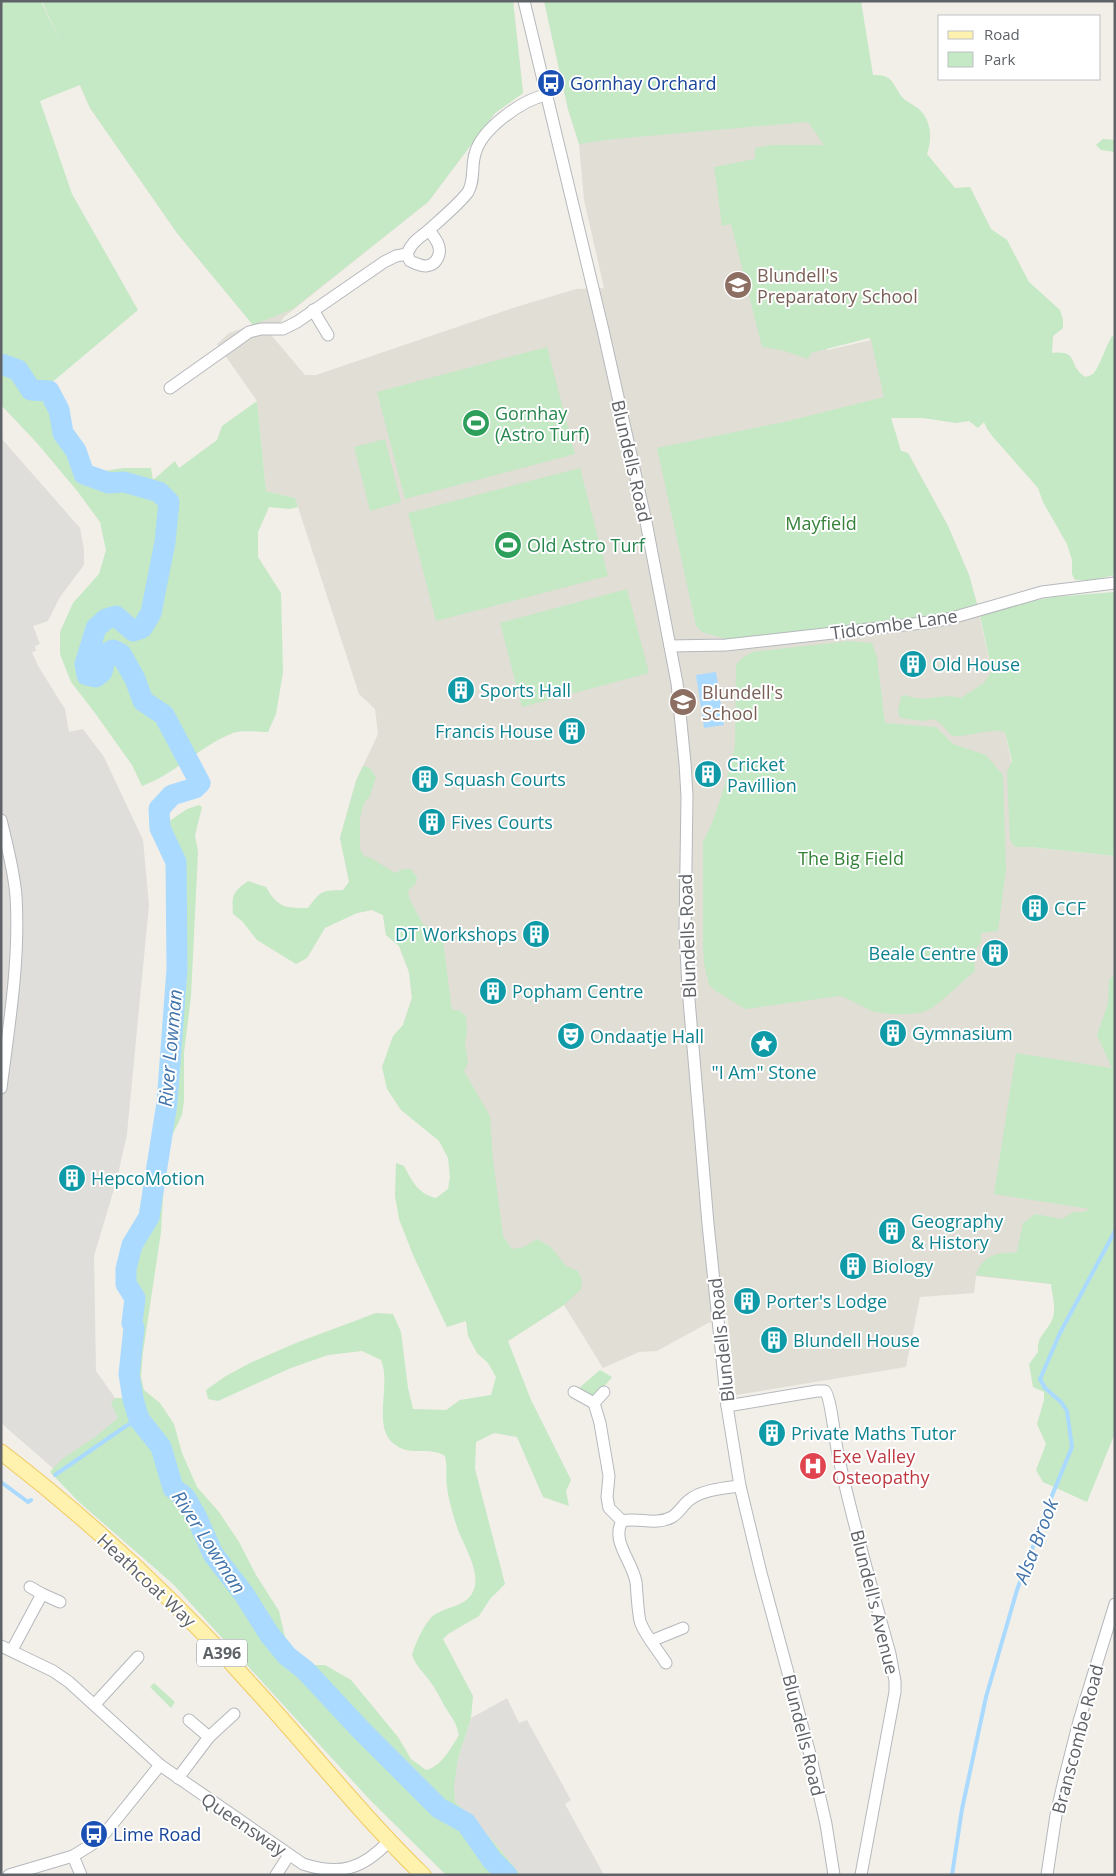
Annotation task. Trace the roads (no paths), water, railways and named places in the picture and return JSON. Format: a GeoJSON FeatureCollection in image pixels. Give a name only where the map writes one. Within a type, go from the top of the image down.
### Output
{"type":"FeatureCollection","features":[{"type":"Feature","properties":{"kind":"main road","name":"Heathcoat Way"},"geometry":{"type":"LineString","coordinates":[[1,1452],[91,1527],[194,1624],[258,1691],[350,1799],[423,1875]]}},
{"type":"Feature","properties":{"kind":"street","name":"Blundells Road"},"geometry":{"type":"LineString","coordinates":[[524,1],[603,330],[646,522],[677,683],[686,763],[685,931],[688,997],[708,1224],[733,1405],[740,1486],[811,1758],[826,1824],[834,1875]]}},
{"type":"Feature","properties":{"kind":"street"},"geometry":{"type":"LineString","coordinates":[[429,230],[438,244],[440,252],[438,260],[426,266],[410,261],[407,254],[410,245],[429,230],[468,191],[472,181],[474,154],[484,137],[515,108],[527,101],[546,95]]}},
{"type":"Feature","properties":{"kind":"street"},"geometry":{"type":"LineString","coordinates":[[170,388],[249,332],[261,329],[284,329],[384,262],[396,256],[407,254]]}},
{"type":"Feature","properties":{"kind":"street"},"geometry":{"type":"LineString","coordinates":[[313,310],[328,335]]}},
{"type":"Feature","properties":{"kind":"street","name":"Tidcombe Lane"},"geometry":{"type":"LineString","coordinates":[[670,646],[726,644],[922,623],[948,619],[1042,592],[1115,583]]}},
{"type":"Feature","properties":{"kind":"street"},"geometry":{"type":"LineString","coordinates":[[1,822],[9,853],[16,894],[16,918],[14,975],[1,1088]]}},
{"type":"Feature","properties":{"kind":"street","name":"Blundell's Avenue"},"geometry":{"type":"LineString","coordinates":[[733,1405],[809,1392],[825,1391],[829,1397],[834,1435],[843,1476],[890,1654],[895,1681],[895,1692],[861,1875]]}},
{"type":"Feature","properties":{"kind":"street"},"geometry":{"type":"LineString","coordinates":[[574,1392],[594,1403],[600,1423],[609,1476],[607,1497],[609,1508],[622,1521]]}},
{"type":"Feature","properties":{"kind":"street"},"geometry":{"type":"LineString","coordinates":[[594,1403],[604,1392]]}},
{"type":"Feature","properties":{"kind":"street"},"geometry":{"type":"LineString","coordinates":[[622,1521],[655,1522],[672,1517],[688,1500],[697,1495],[740,1486]]}},
{"type":"Feature","properties":{"kind":"street"},"geometry":{"type":"LineString","coordinates":[[622,1521],[618,1529],[619,1542],[631,1564],[635,1579],[640,1622],[666,1663]]}},
{"type":"Feature","properties":{"kind":"street"},"geometry":{"type":"LineString","coordinates":[[30,1587],[60,1602]]}},
{"type":"Feature","properties":{"kind":"street","name":"Queensway"},"geometry":{"type":"LineString","coordinates":[[42,1594],[7,1648],[54,1671],[69,1682],[95,1704],[130,1740],[178,1778],[289,1855],[314,1870],[340,1873],[359,1867],[389,1841]]}},
{"type":"Feature","properties":{"kind":"street","name":"Branscombe Road"},"geometry":{"type":"LineString","coordinates":[[1047,1875],[1056,1815],[1064,1780],[1079,1721],[1115,1604]]}},
{"type":"Feature","properties":{"kind":"street"},"geometry":{"type":"LineString","coordinates":[[652,1640],[683,1628]]}},
{"type":"Feature","properties":{"kind":"street"},"geometry":{"type":"LineString","coordinates":[[95,1704],[138,1657]]}},
{"type":"Feature","properties":{"kind":"street"},"geometry":{"type":"LineString","coordinates":[[178,1778],[209,1737],[234,1714]]}},
{"type":"Feature","properties":{"kind":"street"},"geometry":{"type":"LineString","coordinates":[[189,1720],[209,1737]]}},
{"type":"Feature","properties":{"kind":"street"},"geometry":{"type":"LineString","coordinates":[[8,1875],[73,1856],[91,1845],[106,1832],[160,1765]]}},
{"type":"Feature","properties":{"kind":"street"},"geometry":{"type":"LineString","coordinates":[[276,1875],[289,1855]]}},
{"type":"Feature","properties":{"kind":"street"},"geometry":{"type":"LineString","coordinates":[[73,1856],[81,1875]]}},
{"type":"Feature","properties":{"kind":"water"},"geometry":{"type":"Polygon","coordinates":[[[716,672],[724,725],[704,728],[696,675],[716,672]]]}},
{"type":"Feature","properties":{"kind":"waterway","name":"River Lowman"},"geometry":{"type":"LineString","coordinates":[[1,364],[18,370],[31,390],[49,391],[59,410],[63,433],[76,451],[84,474],[109,483],[124,482],[159,492],[169,502],[165,542],[151,613],[142,628],[133,631],[116,616],[106,619],[96,628],[85,664],[87,675],[96,677],[102,672],[107,653],[113,650],[121,654],[135,679],[143,701],[164,715],[200,783],[195,788],[172,795],[159,809],[160,828],[176,862],[177,969],[167,1103],[149,1217],[132,1245],[126,1269],[126,1284],[135,1298],[129,1374],[133,1399],[139,1419],[161,1447],[173,1488],[185,1497],[213,1554],[244,1594],[269,1634],[287,1656],[305,1670],[360,1729],[439,1808],[466,1823],[492,1860],[507,1875]]}},
{"type":"Feature","properties":{"kind":"waterway","name":"Alsa Brook"},"geometry":{"type":"LineString","coordinates":[[952,1875],[962,1809],[986,1697],[1017,1590],[1072,1447],[1067,1411],[1061,1402],[1045,1388],[1040,1379],[1060,1333],[1115,1231]]}},
{"type":"Feature","properties":{"kind":"waterway"},"geometry":{"type":"LineString","coordinates":[[55,1475],[139,1419]]}},
{"type":"Feature","properties":{"kind":"waterway"},"geometry":{"type":"LineString","coordinates":[[1,1482],[28,1502],[31,1500]]}},
{"type":"Feature","properties":{"kind":"place","name":"Gornhay Orchard"},"geometry":{"type":"Point","coordinates":[551,83]}},
{"type":"Feature","properties":{"kind":"place","name":"Blundell's Preparatory School"},"geometry":{"type":"Point","coordinates":[738,285]}},
{"type":"Feature","properties":{"kind":"place","name":"Gornhay (Astro Turf)"},"geometry":{"type":"Point","coordinates":[476,423]}},
{"type":"Feature","properties":{"kind":"place","name":"Old Astro Turf"},"geometry":{"type":"Point","coordinates":[508,545]}},
{"type":"Feature","properties":{"kind":"place","name":"Old House"},"geometry":{"type":"Point","coordinates":[913,664]}},
{"type":"Feature","properties":{"kind":"place","name":"Sports Hall"},"geometry":{"type":"Point","coordinates":[461,690]}},
{"type":"Feature","properties":{"kind":"place","name":"Blundell's School"},"geometry":{"type":"Point","coordinates":[683,702]}},
{"type":"Feature","properties":{"kind":"place","name":"Francis House"},"geometry":{"type":"Point","coordinates":[572,731]}},
{"type":"Feature","properties":{"kind":"place","name":"Cricket Pavillion"},"geometry":{"type":"Point","coordinates":[708,774]}},
{"type":"Feature","properties":{"kind":"place","name":"Squash Courts"},"geometry":{"type":"Point","coordinates":[425,779]}},
{"type":"Feature","properties":{"kind":"place","name":"Fives Courts"},"geometry":{"type":"Point","coordinates":[432,822]}},
{"type":"Feature","properties":{"kind":"place","name":"CCF"},"geometry":{"type":"Point","coordinates":[1035,908]}},
{"type":"Feature","properties":{"kind":"place","name":"DT Workshops"},"geometry":{"type":"Point","coordinates":[536,934]}},
{"type":"Feature","properties":{"kind":"place","name":"Beale Centre"},"geometry":{"type":"Point","coordinates":[995,953]}},
{"type":"Feature","properties":{"kind":"place","name":"Popham Centre"},"geometry":{"type":"Point","coordinates":[493,991]}},
{"type":"Feature","properties":{"kind":"place","name":"Gymnasium"},"geometry":{"type":"Point","coordinates":[893,1033]}},
{"type":"Feature","properties":{"kind":"place","name":"Ondaatje Hall"},"geometry":{"type":"Point","coordinates":[571,1036]}},
{"type":"Feature","properties":{"kind":"place","name":"\"I Am\" Stone"},"geometry":{"type":"Point","coordinates":[764,1044]}},
{"type":"Feature","properties":{"kind":"place","name":"HepcoMotion"},"geometry":{"type":"Point","coordinates":[72,1178]}},
{"type":"Feature","properties":{"kind":"place","name":"Geography & History"},"geometry":{"type":"Point","coordinates":[892,1231]}},
{"type":"Feature","properties":{"kind":"place","name":"Biology"},"geometry":{"type":"Point","coordinates":[853,1266]}},
{"type":"Feature","properties":{"kind":"place","name":"Porter's Lodge"},"geometry":{"type":"Point","coordinates":[747,1301]}},
{"type":"Feature","properties":{"kind":"place","name":"Blundell House"},"geometry":{"type":"Point","coordinates":[774,1340]}},
{"type":"Feature","properties":{"kind":"place","name":"Private Maths Tutor"},"geometry":{"type":"Point","coordinates":[772,1433]}},
{"type":"Feature","properties":{"kind":"place","name":"Exe Valley Osteopathy"},"geometry":{"type":"Point","coordinates":[813,1466]}},
{"type":"Feature","properties":{"kind":"place","name":"Lime Road"},"geometry":{"type":"Point","coordinates":[94,1834]}},
{"type":"Feature","properties":{"kind":"park label","name":"Mayfield"},"geometry":{"type":"Point","coordinates":[821,523]}},
{"type":"Feature","properties":{"kind":"park label","name":"The Big Field"},"geometry":{"type":"Point","coordinates":[851,858]}}]}
